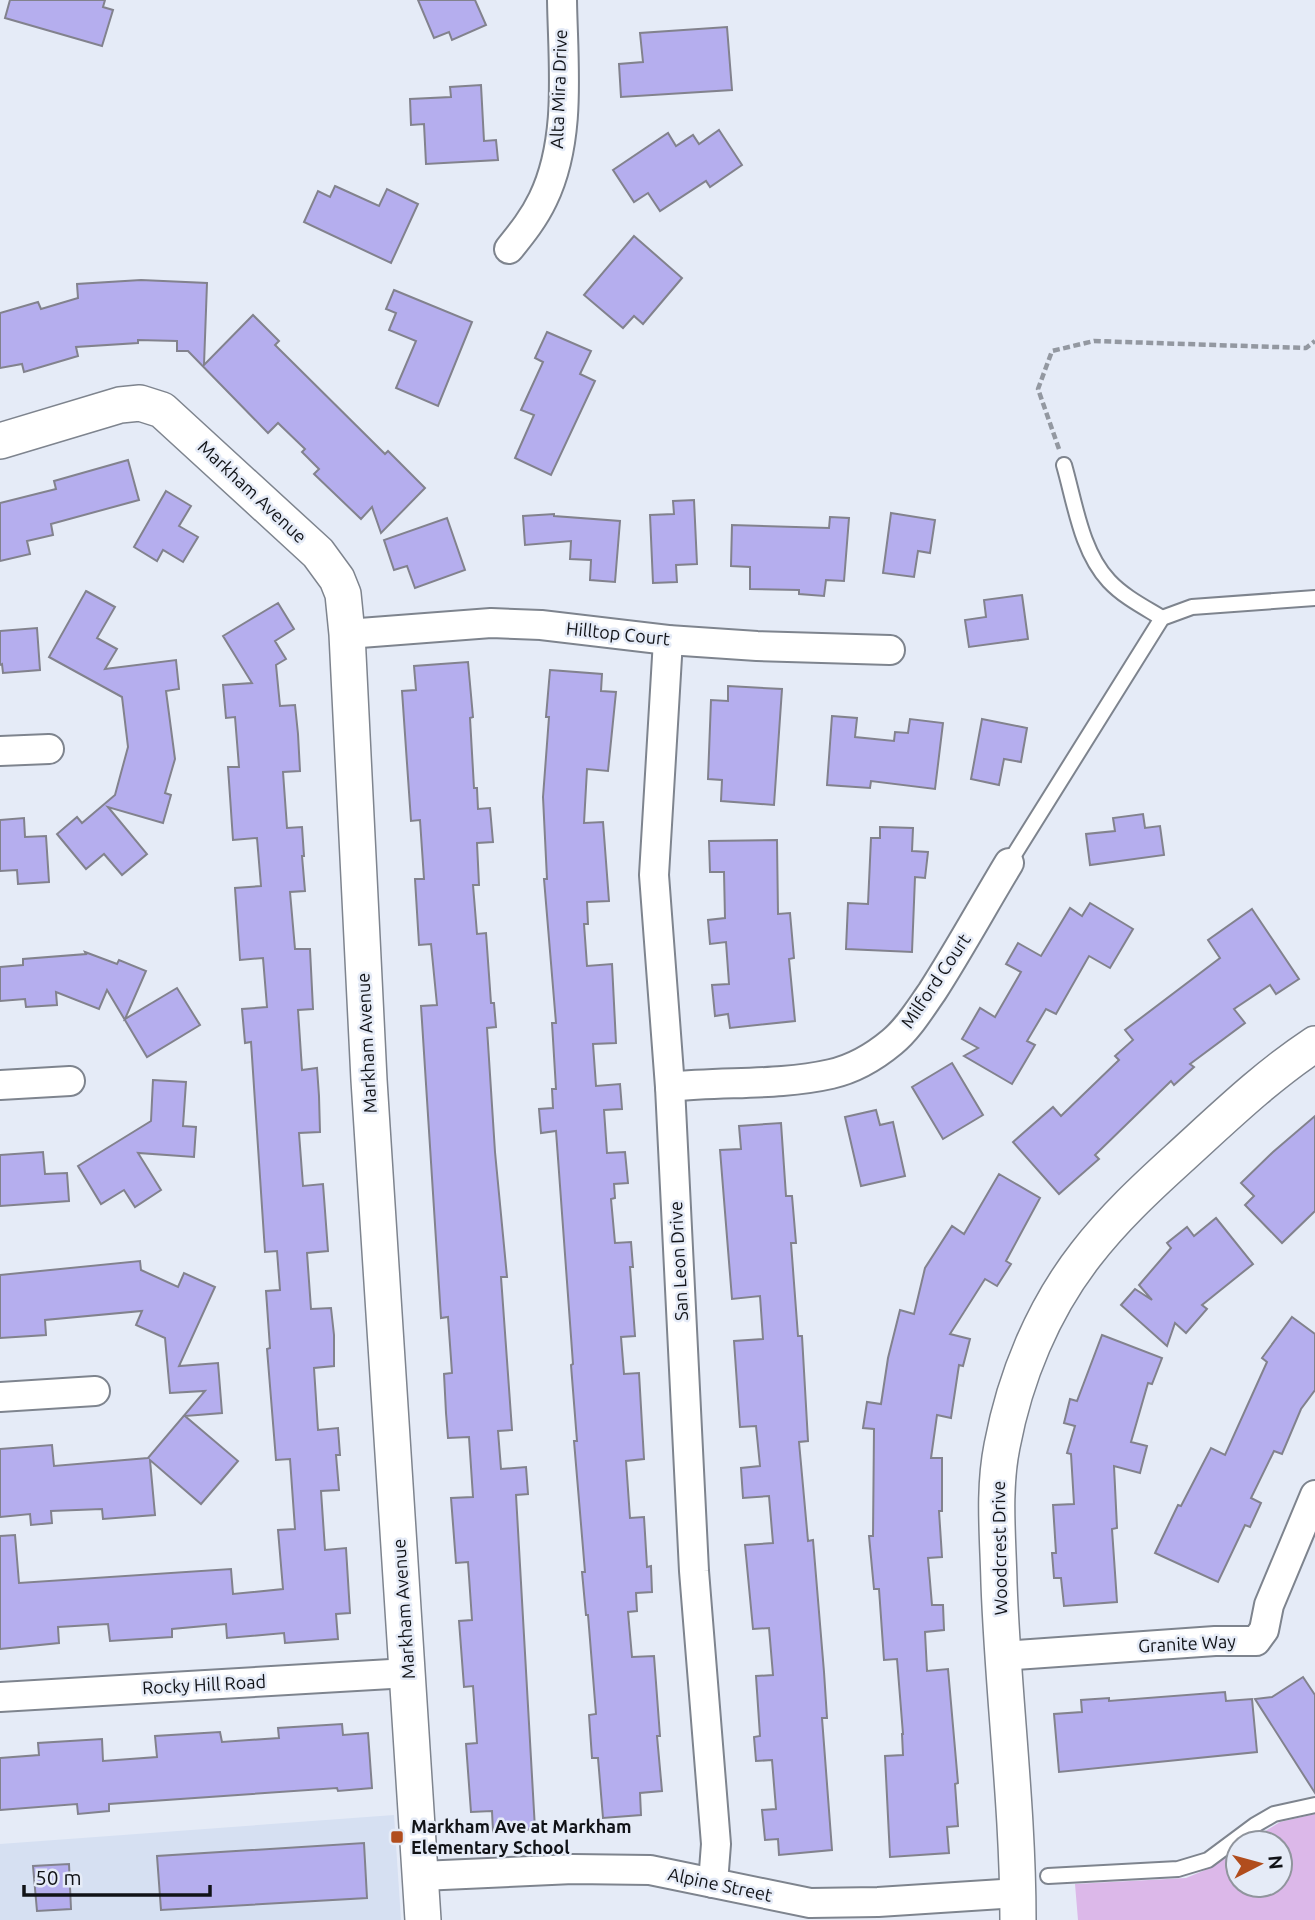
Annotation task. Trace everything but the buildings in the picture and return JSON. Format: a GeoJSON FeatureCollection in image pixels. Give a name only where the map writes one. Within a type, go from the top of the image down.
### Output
{"type":"FeatureCollection","features":[{"type":"Feature","properties":{"kind":"street","name":"Alta Mira Drive"},"geometry":{"type":"LineString","coordinates":[[509,248],[529,224],[544,197],[556,162],[562,118],[562,0]]}},
{"type":"Feature","properties":{"kind":"street","name":"Markham Avenue"},"geometry":{"type":"LineString","coordinates":[[0,441],[120,405],[140,403],[162,410],[318,554],[340,586],[347,634],[367,1042],[423,1920]]}},
{"type":"Feature","properties":{"kind":"street","name":"Hilltop Court"},"geometry":{"type":"LineString","coordinates":[[347,634],[491,623],[541,625],[668,640],[890,650]]}},
{"type":"Feature","properties":{"kind":"street","name":"San Leon Drive"},"geometry":{"type":"LineString","coordinates":[[668,640],[654,875],[670,1087],[694,1571],[716,1844],[713,1883]]}},
{"type":"Feature","properties":{"kind":"street"},"geometry":{"type":"LineString","coordinates":[[0,751],[49,748]]}},
{"type":"Feature","properties":{"kind":"street","name":"Milford Court"},"geometry":{"type":"LineString","coordinates":[[670,1087],[795,1080],[833,1074],[866,1061],[893,1041],[914,1018],[947,969],[1009,863]]}},
{"type":"Feature","properties":{"kind":"street","name":"Woodcrest Drive"},"geometry":{"type":"LineString","coordinates":[[1018,1907],[1002,1656],[996,1496],[1002,1447],[1013,1401],[1036,1338],[1054,1302],[1085,1255],[1125,1208],[1253,1091],[1294,1057],[1315,1044]]}},
{"type":"Feature","properties":{"kind":"street"},"geometry":{"type":"LineString","coordinates":[[0,1085],[70,1081]]}},
{"type":"Feature","properties":{"kind":"street"},"geometry":{"type":"LineString","coordinates":[[0,1397],[95,1391]]}},
{"type":"Feature","properties":{"kind":"street","name":"Granite Way"},"geometry":{"type":"LineString","coordinates":[[1002,1656],[1215,1641],[1256,1641],[1264,1630],[1269,1605],[1315,1495]]}},
{"type":"Feature","properties":{"kind":"street","name":"Rocky Hill Road"},"geometry":{"type":"LineString","coordinates":[[0,1698],[408,1673]]}},
{"type":"Feature","properties":{"kind":"street","name":"Alpine Street"},"geometry":{"type":"LineString","coordinates":[[421,1876],[573,1869],[650,1870],[810,1903],[878,1902],[1018,1907]]}},
{"type":"Feature","properties":{"kind":"lane"},"geometry":{"type":"LineString","coordinates":[[1064,465],[1094,559],[1109,580],[1129,598],[1162,618]]}},
{"type":"Feature","properties":{"kind":"lane"},"geometry":{"type":"LineString","coordinates":[[1009,863],[1162,618],[1192,607],[1315,598]]}},
{"type":"Feature","properties":{"kind":"lane"},"geometry":{"type":"LineString","coordinates":[[1048,1876],[1178,1870],[1208,1860],[1274,1814],[1315,1804]]}},
{"type":"Feature","properties":{"kind":"path"},"geometry":{"type":"LineString","coordinates":[[1064,465],[1038,389],[1052,351],[1094,341],[1306,348],[1315,341]]}},
{"type":"Feature","properties":{"kind":"shaded area"},"geometry":{"type":"Polygon","coordinates":[[[1315,1814],[1315,1920],[1078,1920],[1075,1884],[1186,1878],[1224,1859],[1224,1899],[1294,1899],[1294,1829],[1269,1829],[1280,1822],[1315,1814]]]}},
{"type":"Feature","properties":{"kind":"shaded area"},"geometry":{"type":"Polygon","coordinates":[[[394,1815],[401,1920],[0,1920],[0,1844],[394,1815]]]}},
{"type":"Feature","properties":{"kind":"place","name":"Markham Ave at Markham Elementary School"},"geometry":{"type":"Point","coordinates":[397,1837]}}]}
